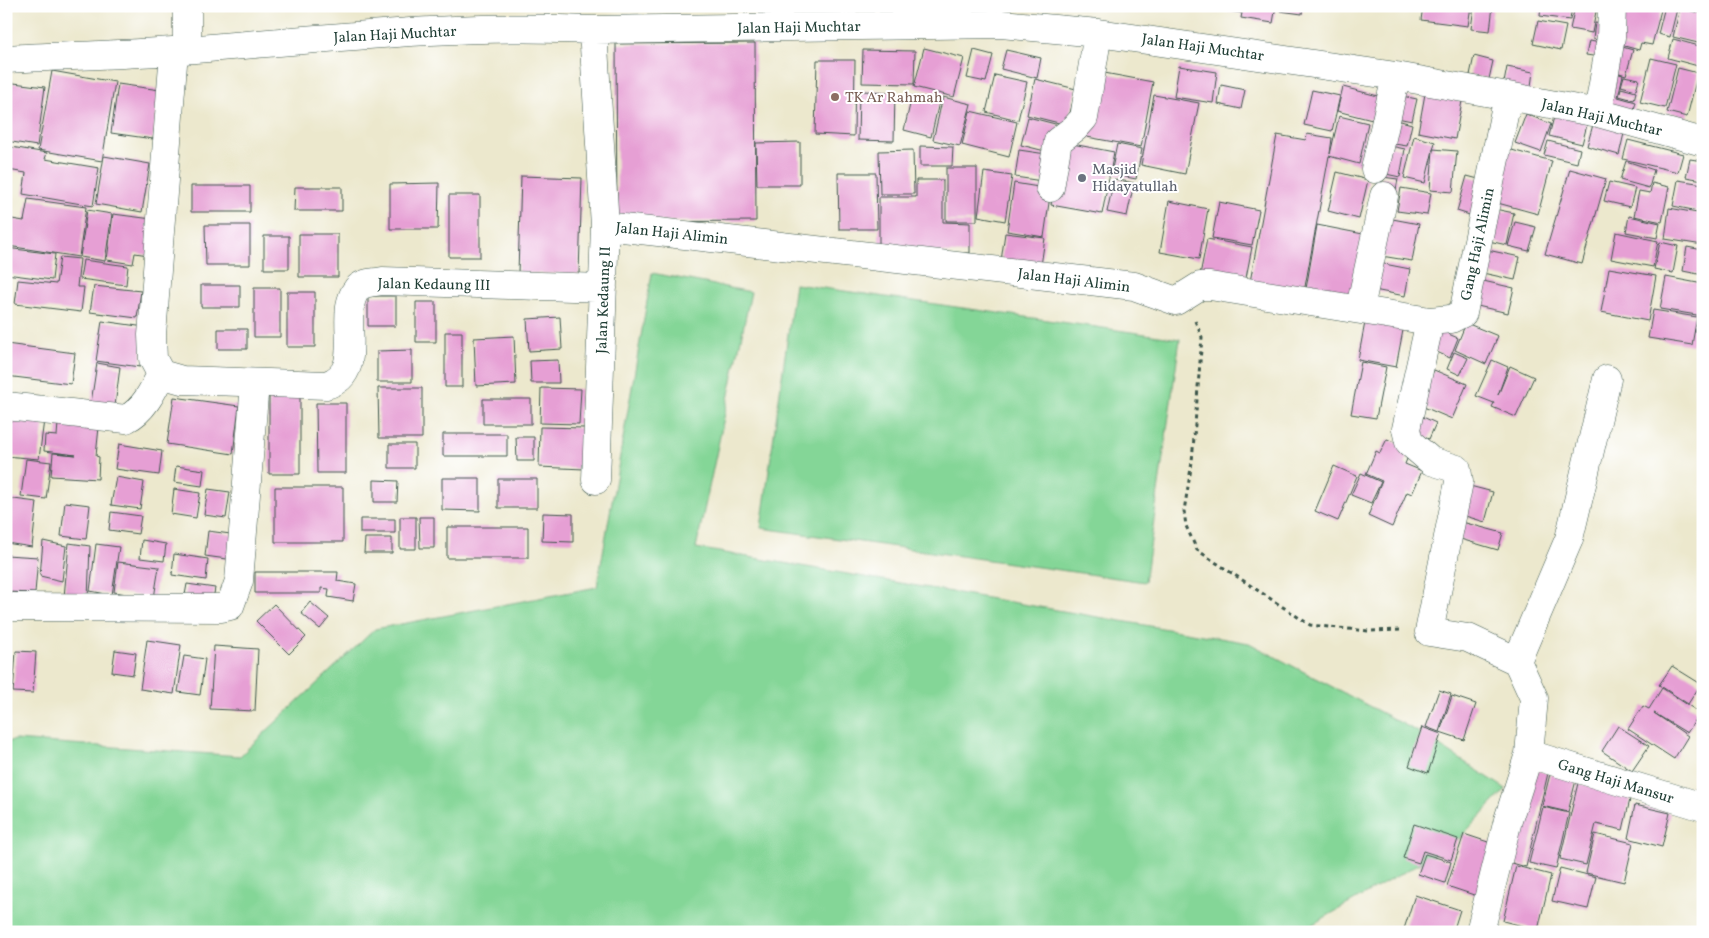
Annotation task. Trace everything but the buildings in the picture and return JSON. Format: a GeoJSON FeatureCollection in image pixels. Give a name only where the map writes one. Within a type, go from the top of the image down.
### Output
{"type":"FeatureCollection","features":[{"type":"Feature","properties":{"kind":"street"},"geometry":{"type":"LineString","coordinates":[[6,406],[126,419],[132,416],[150,396],[161,374],[153,359],[152,335],[180,50],[187,6]]}},
{"type":"Feature","properties":{"kind":"street"},"geometry":{"type":"LineString","coordinates":[[1598,113],[1612,37],[1612,6]]}},
{"type":"Feature","properties":{"kind":"street","name":"Jalan Haji Muchtar"},"geometry":{"type":"LineString","coordinates":[[6,59],[180,50],[530,17],[593,30],[1000,15],[1098,33],[1396,76],[1508,96],[1598,113],[1703,142]]}},
{"type":"Feature","properties":{"kind":"street","name":"Jalan Kedaung II"},"geometry":{"type":"LineString","coordinates":[[593,30],[605,226],[596,480]]}},
{"type":"Feature","properties":{"kind":"street"},"geometry":{"type":"LineString","coordinates":[[1050,188],[1058,141],[1075,128],[1084,118],[1098,33]]}},
{"type":"Feature","properties":{"kind":"street"},"geometry":{"type":"LineString","coordinates":[[1376,169],[1396,76]]}},
{"type":"Feature","properties":{"kind":"street","name":"Gang Haji Alimin"},"geometry":{"type":"LineString","coordinates":[[1430,321],[1451,319],[1463,313],[1508,96]]}},
{"type":"Feature","properties":{"kind":"street"},"geometry":{"type":"LineString","coordinates":[[1360,308],[1384,196]]}},
{"type":"Feature","properties":{"kind":"street","name":"Jalan Haji Alimin"},"geometry":{"type":"LineString","coordinates":[[605,226],[1134,286],[1176,301]]}},
{"type":"Feature","properties":{"kind":"street","name":"Jalan Kedaung III"},"geometry":{"type":"LineString","coordinates":[[161,374],[182,380],[326,386],[337,381],[344,374],[349,361],[351,308],[357,289],[363,284],[382,282],[603,288]]}},
{"type":"Feature","properties":{"kind":"street"},"geometry":{"type":"LineString","coordinates":[[1176,301],[1200,286],[1210,286],[1360,308],[1430,321],[1406,436],[1409,442],[1431,461],[1456,470],[1460,482],[1429,632],[1468,638],[1518,662],[1534,698],[1529,754],[1508,820],[1480,932]]}},
{"type":"Feature","properties":{"kind":"street"},"geometry":{"type":"LineString","coordinates":[[1518,662],[1569,539],[1607,379]]}},
{"type":"Feature","properties":{"kind":"street"},"geometry":{"type":"LineString","coordinates":[[6,607],[226,608],[232,603],[239,581],[254,383]]}},
{"type":"Feature","properties":{"kind":"street","name":"Gang Haji Mansur"},"geometry":{"type":"LineString","coordinates":[[1529,754],[1703,807]]}},
{"type":"Feature","properties":{"kind":"path"},"geometry":{"type":"LineString","coordinates":[[1176,301],[1194,316],[1202,337],[1192,462],[1184,511],[1186,526],[1197,550],[1310,625],[1368,631],[1429,632]]}},
{"type":"Feature","properties":{"kind":"green space"},"geometry":{"type":"Polygon","coordinates":[[[652,273],[751,292],[696,548],[1249,643],[1420,733],[1506,789],[1455,843],[1299,932],[6,932],[6,742],[15,740],[240,756],[375,629],[597,587],[652,273]]]}},
{"type":"Feature","properties":{"kind":"green space"},"geometry":{"type":"Polygon","coordinates":[[[795,284],[1180,339],[1145,582],[761,528],[795,284]]]}},
{"type":"Feature","properties":{"kind":"place","name":"TK Ar Rahmah"},"geometry":{"type":"Point","coordinates":[835,97]}},
{"type":"Feature","properties":{"kind":"place","name":"Masjid Hidayatullah"},"geometry":{"type":"Point","coordinates":[1082,178]}}]}
